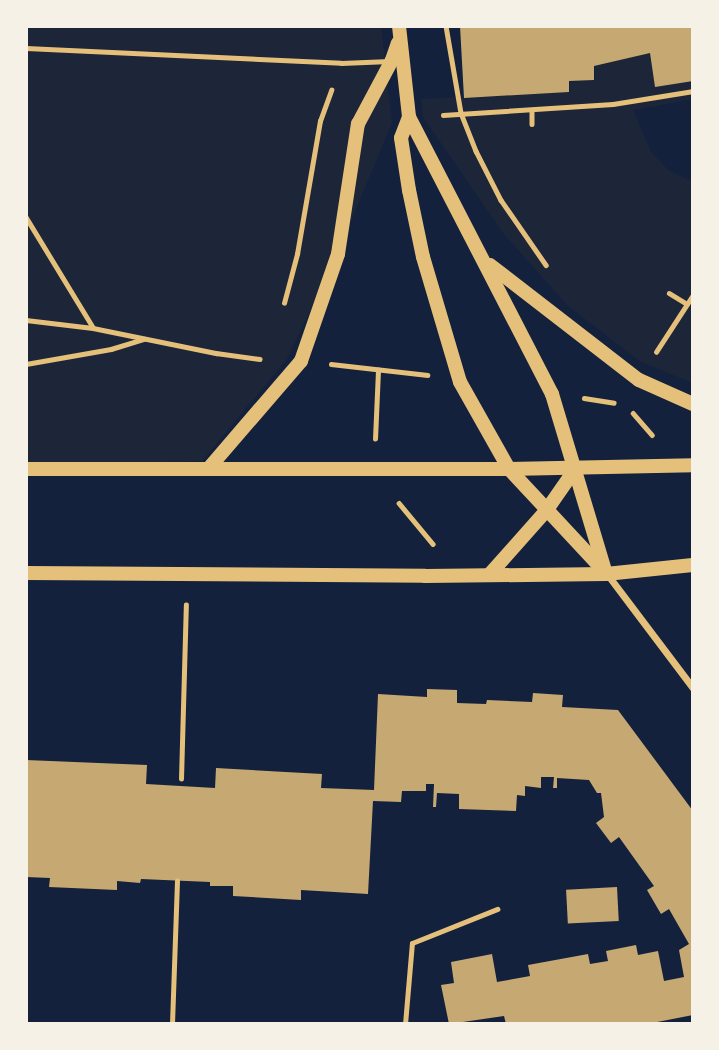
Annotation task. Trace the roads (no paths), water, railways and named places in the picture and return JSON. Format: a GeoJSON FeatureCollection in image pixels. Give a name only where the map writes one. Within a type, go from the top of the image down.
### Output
{"type":"FeatureCollection","features":[{"type":"Feature","properties":{"kind":"main road"},"geometry":{"type":"LineString","coordinates":[[209,468],[301,361],[338,254],[358,124],[392,61],[399,32]]}},
{"type":"Feature","properties":{"kind":"main road"},"geometry":{"type":"LineString","coordinates":[[399,32],[409,117],[552,394],[606,573]]}},
{"type":"Feature","properties":{"kind":"main road"},"geometry":{"type":"LineString","coordinates":[[409,117],[401,138],[409,190],[423,257],[460,382],[509,469],[606,573]]}},
{"type":"Feature","properties":{"kind":"main road"},"geometry":{"type":"LineString","coordinates":[[486,262],[639,380],[693,404]]}},
{"type":"Feature","properties":{"kind":"main road"},"geometry":{"type":"LineString","coordinates":[[26,470],[693,466]]}},
{"type":"Feature","properties":{"kind":"main road"},"geometry":{"type":"LineString","coordinates":[[490,574],[546,511],[576,468]]}},
{"type":"Feature","properties":{"kind":"main road"},"geometry":{"type":"LineString","coordinates":[[26,573],[187,576],[606,573],[693,565]]}},
{"type":"Feature","properties":{"kind":"street"},"geometry":{"type":"LineString","coordinates":[[606,573],[693,688]]}},
{"type":"Feature","properties":{"kind":"lane"},"geometry":{"type":"LineString","coordinates":[[26,48],[341,63],[392,61]]}},
{"type":"Feature","properties":{"kind":"lane"},"geometry":{"type":"LineString","coordinates":[[405,1024],[412,943],[497,909]]}}]}
